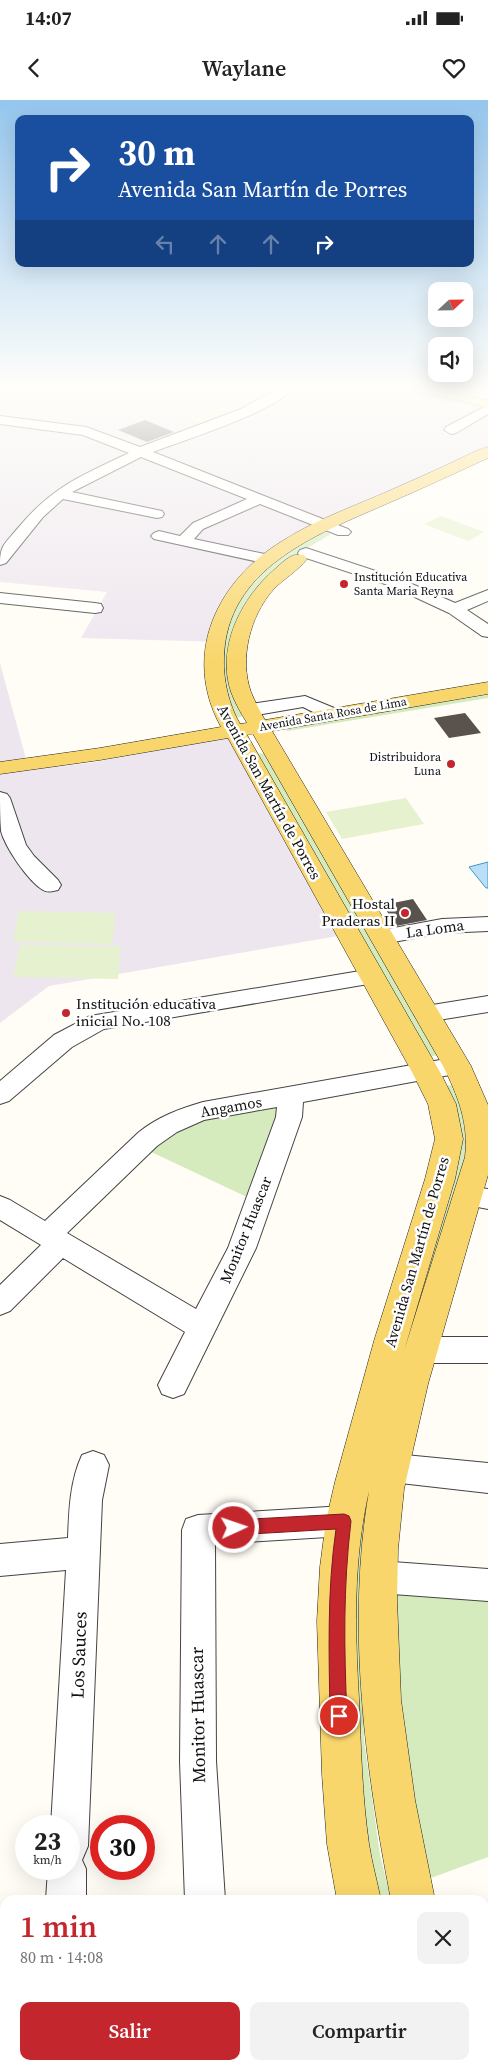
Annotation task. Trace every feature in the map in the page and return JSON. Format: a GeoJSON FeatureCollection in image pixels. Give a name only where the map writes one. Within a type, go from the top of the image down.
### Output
{"type":"FeatureCollection","features":[{"type":"Feature","properties":{"kind":"main road","name":"Avenida San Martín de Porres"},"geometry":{"type":"LineString","coordinates":[[412,1895],[398,1836],[383,1725],[380,1679],[379,1576],[386,1498],[419,1350],[477,1197],[482,1141],[481,1104],[426,1014],[383,937],[250,729],[218,698],[214,678],[214,641],[219,625],[236,592],[278,550],[326,525],[370,512],[440,480]]}},
{"type":"Feature","properties":{"kind":"main road","name":"Avenida San Martín de Porres"},"geometry":{"type":"LineString","coordinates":[[358,1895],[348,1844],[338,1697],[336,1621],[338,1567],[344,1521],[358,1464],[390,1341],[440,1180],[449,1140],[442,1104],[372,977],[250,729],[237,672],[238,652],[244,627],[260,594],[289,565],[343,532],[370,512]]}},
{"type":"Feature","properties":{"kind":"main road"},"geometry":{"type":"LineString","coordinates":[[236,592],[260,594]]}},
{"type":"Feature","properties":{"kind":"main road"},"geometry":{"type":"LineString","coordinates":[[219,625],[244,627]]}},
{"type":"Feature","properties":{"kind":"main road","name":"Avenida Santa Rosa de Lima"},"geometry":{"type":"LineString","coordinates":[[0,768],[100,754],[488,688]]}},
{"type":"Feature","properties":{"kind":"main road","name":"Avenida Santa Rosa de Lima"},"geometry":{"type":"LineString","coordinates":[[0,778],[104,764],[250,729],[488,700]]}},
{"type":"Feature","properties":{"kind":"street"},"geometry":{"type":"LineString","coordinates":[[0,560],[38,514],[60,494],[84,480]]}},
{"type":"Feature","properties":{"kind":"street"},"geometry":{"type":"LineString","coordinates":[[214,480],[343,532]]}},
{"type":"Feature","properties":{"kind":"street"},"geometry":{"type":"LineString","coordinates":[[60,494],[157,514]]}},
{"type":"Feature","properties":{"kind":"street"},"geometry":{"type":"LineString","coordinates":[[184,541],[198,526],[260,498]]}},
{"type":"Feature","properties":{"kind":"street"},"geometry":{"type":"LineString","coordinates":[[159,536],[268,559]]}},
{"type":"Feature","properties":{"kind":"street"},"geometry":{"type":"LineString","coordinates":[[306,553],[397,584],[455,609],[488,632]]}},
{"type":"Feature","properties":{"kind":"street"},"geometry":{"type":"LineString","coordinates":[[455,609],[488,595]]}},
{"type":"Feature","properties":{"kind":"street"},"geometry":{"type":"LineString","coordinates":[[0,598],[95,608]]}},
{"type":"Feature","properties":{"kind":"street"},"geometry":{"type":"LineString","coordinates":[[0,798],[16,845],[26,860],[50,885]]}},
{"type":"Feature","properties":{"kind":"street","name":"La Loma"},"geometry":{"type":"LineString","coordinates":[[383,937],[442,926],[488,924]]}},
{"type":"Feature","properties":{"kind":"street"},"geometry":{"type":"LineString","coordinates":[[0,1095],[63,1041],[98,1022],[372,977]]}},
{"type":"Feature","properties":{"kind":"street"},"geometry":{"type":"LineString","coordinates":[[426,1014],[488,1004]]}},
{"type":"Feature","properties":{"kind":"street","name":"Angamos"},"geometry":{"type":"LineString","coordinates":[[0,1303],[54,1239],[148,1139],[166,1124],[203,1112],[457,1066]]}},
{"type":"Feature","properties":{"kind":"street","name":"Monitor Huascar"},"geometry":{"type":"LineString","coordinates":[[173,1385],[204,1328],[242,1248],[289,1117],[291,1097]]}},
{"type":"Feature","properties":{"kind":"street"},"geometry":{"type":"LineString","coordinates":[[0,1207],[204,1328]]}},
{"type":"Feature","properties":{"kind":"street"},"geometry":{"type":"LineString","coordinates":[[419,1350],[488,1350]]}},
{"type":"Feature","properties":{"kind":"street"},"geometry":{"type":"LineString","coordinates":[[358,1464],[488,1478]]}},
{"type":"Feature","properties":{"kind":"street","name":"Los Sauces"},"geometry":{"type":"LineString","coordinates":[[71,1815],[86,1500],[92,1465]]}},
{"type":"Feature","properties":{"kind":"street","name":"Monitor Huascar"},"geometry":{"type":"LineString","coordinates":[[205,1895],[198,1761],[198,1530],[344,1521]]}},
{"type":"Feature","properties":{"kind":"street"},"geometry":{"type":"LineString","coordinates":[[0,1560],[83,1552]]}},
{"type":"Feature","properties":{"kind":"street"},"geometry":{"type":"LineString","coordinates":[[379,1576],[488,1585]]}},
{"type":"Feature","properties":{"kind":"street"},"geometry":{"type":"LineString","coordinates":[[66,1895],[67,1880]]}},
{"type":"Feature","properties":{"kind":"shaded area"},"geometry":{"type":"Polygon","coordinates":[[[0,480],[440,480],[349,521],[288,553],[223,642],[81,638],[107,592],[0,582],[0,480]]]}},
{"type":"Feature","properties":{"kind":"shaded area"},"geometry":{"type":"Polygon","coordinates":[[[0,663],[29,770],[89,763],[247,734],[361,932],[49,986],[0,1023],[0,663]]]}},
{"type":"Feature","properties":{"kind":"green space"},"geometry":{"type":"Polygon","coordinates":[[[441,516],[484,532],[468,541],[424,524],[441,516]]]}},
{"type":"Feature","properties":{"kind":"green space"},"geometry":{"type":"Polygon","coordinates":[[[323,531],[331,534],[289,559],[237,623],[244,716],[230,719],[216,667],[231,610],[268,566],[286,552],[323,531]]]}},
{"type":"Feature","properties":{"kind":"green space"},"geometry":{"type":"Polygon","coordinates":[[[488,695],[488,698],[287,731],[285,727],[488,695]]]}},
{"type":"Feature","properties":{"kind":"green space"},"geometry":{"type":"Polygon","coordinates":[[[265,753],[439,1055],[427,1057],[251,755],[265,753]]]}},
{"type":"Feature","properties":{"kind":"green space"},"geometry":{"type":"Polygon","coordinates":[[[406,798],[424,824],[342,839],[326,812],[406,798]]]}},
{"type":"Feature","properties":{"kind":"green space"},"geometry":{"type":"Polygon","coordinates":[[[19,911],[116,913],[112,944],[13,942],[19,911]]]}},
{"type":"Feature","properties":{"kind":"green space"},"geometry":{"type":"Polygon","coordinates":[[[20,945],[121,946],[118,979],[13,977],[20,945]]]}},
{"type":"Feature","properties":{"kind":"green space"},"geometry":{"type":"Polygon","coordinates":[[[449,1085],[455,1087],[467,1115],[469,1148],[376,1445],[457,1154],[443,1088],[449,1085]]]}},
{"type":"Feature","properties":{"kind":"green space"},"geometry":{"type":"Polygon","coordinates":[[[273,1105],[280,1107],[249,1198],[147,1150],[187,1121],[273,1105]]]}},
{"type":"Feature","properties":{"kind":"green space"},"geometry":{"type":"Polygon","coordinates":[[[371,1474],[363,1583],[364,1740],[380,1855],[390,1895],[373,1895],[372,1891],[347,1622],[371,1474]]]}},
{"type":"Feature","properties":{"kind":"green space"},"geometry":{"type":"Polygon","coordinates":[[[392,1587],[488,1593],[488,1857],[420,1882],[402,1790],[392,1587]]]}},
{"type":"Feature","properties":{"kind":"water"},"geometry":{"type":"Polygon","coordinates":[[[488,862],[488,888],[486,888],[469,867],[488,862]]]}},
{"type":"Feature","properties":{"kind":"building"},"geometry":{"type":"Polygon","coordinates":[[[465,713],[481,733],[449,738],[434,718],[465,713]]]}},
{"type":"Feature","properties":{"kind":"building","name":"Hostal Praderas II"},"geometry":{"type":"Polygon","coordinates":[[[413,899],[427,920],[396,926],[383,905],[413,899]]]}},
{"type":"Feature","properties":{"kind":"place","name":"Institución Educativa Santa Maria Reyna"},"geometry":{"type":"Point","coordinates":[344,584]}},
{"type":"Feature","properties":{"kind":"place","name":"Distribuidora Luna"},"geometry":{"type":"Point","coordinates":[451,764]}},
{"type":"Feature","properties":{"kind":"place","name":"Hostal Praderas II"},"geometry":{"type":"Point","coordinates":[405,913]}},
{"type":"Feature","properties":{"kind":"place","name":"Institución educativa inicial No. 108"},"geometry":{"type":"Point","coordinates":[66,1013]}},
{"type":"Feature","properties":{"kind":"route"},"geometry":{"type":"LineString","coordinates":[[234,1528],[344,1521],[338,1567],[336,1621],[339,1716]]}}]}
